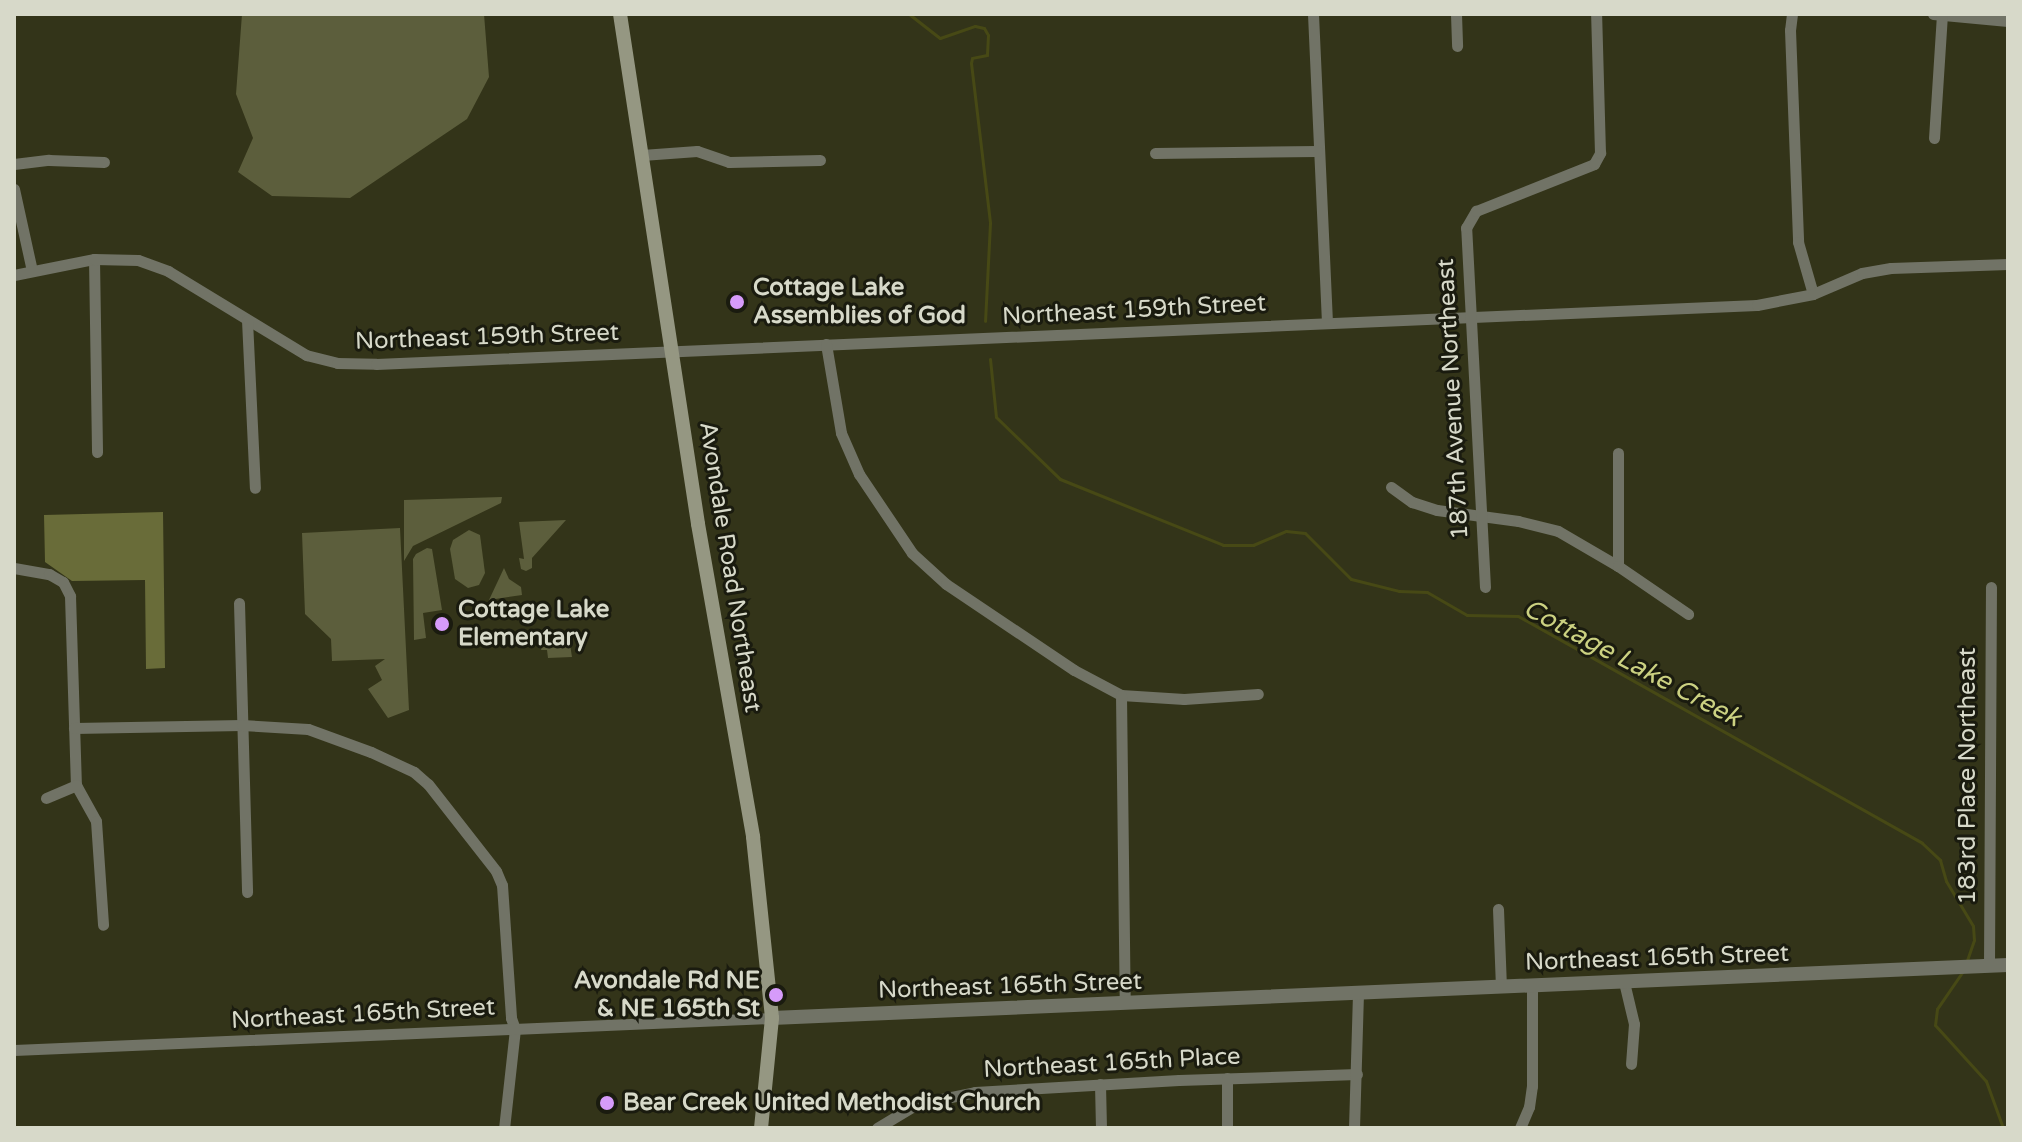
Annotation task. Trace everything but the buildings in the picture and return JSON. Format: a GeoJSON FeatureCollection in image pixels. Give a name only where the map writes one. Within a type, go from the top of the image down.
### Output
{"type":"FeatureCollection","features":[{"type":"Feature","properties":{"kind":"main road","name":"Avondale Road Northeast"},"geometry":{"type":"LineString","coordinates":[[620,14],[671,351],[753,837],[772,1018],[761,1128]]}},
{"type":"Feature","properties":{"kind":"street"},"geometry":{"type":"LineString","coordinates":[[1313,14],[1327,323]]}},
{"type":"Feature","properties":{"kind":"street"},"geometry":{"type":"LineString","coordinates":[[1456,14],[1457,46]]}},
{"type":"Feature","properties":{"kind":"street","name":"187th Avenue Northeast"},"geometry":{"type":"LineString","coordinates":[[1485,587],[1466,228],[1476,211],[1585,170],[1600,153],[1596,14]]}},
{"type":"Feature","properties":{"kind":"street"},"geometry":{"type":"LineString","coordinates":[[1792,14],[1790,30],[1798,242],[1813,294]]}},
{"type":"Feature","properties":{"kind":"street"},"geometry":{"type":"LineString","coordinates":[[1933,14],[2004,18]]}},
{"type":"Feature","properties":{"kind":"street"},"geometry":{"type":"LineString","coordinates":[[1934,138],[1942,15]]}},
{"type":"Feature","properties":{"kind":"street"},"geometry":{"type":"LineString","coordinates":[[642,155],[697,151],[729,162],[820,160]]}},
{"type":"Feature","properties":{"kind":"street"},"geometry":{"type":"LineString","coordinates":[[1155,153],[1317,151]]}},
{"type":"Feature","properties":{"kind":"street"},"geometry":{"type":"LineString","coordinates":[[14,164],[49,160],[104,162]]}},
{"type":"Feature","properties":{"kind":"street"},"geometry":{"type":"LineString","coordinates":[[14,189],[32,271]]}},
{"type":"Feature","properties":{"kind":"street"},"geometry":{"type":"LineString","coordinates":[[14,275],[94,259],[97,452]]}},
{"type":"Feature","properties":{"kind":"street","name":"Northeast 159th Street"},"geometry":{"type":"LineString","coordinates":[[94,259],[138,260],[168,271],[306,355],[337,363],[1757,305],[1813,294],[1862,273],[1891,268],[2008,264]]}},
{"type":"Feature","properties":{"kind":"street"},"geometry":{"type":"LineString","coordinates":[[247,320],[255,488]]}},
{"type":"Feature","properties":{"kind":"street"},"geometry":{"type":"LineString","coordinates":[[826,344],[841,433],[882,513],[912,553],[946,584],[1074,670],[1121,695],[1184,699],[1258,694]]}},
{"type":"Feature","properties":{"kind":"street"},"geometry":{"type":"LineString","coordinates":[[1618,453],[1618,566]]}},
{"type":"Feature","properties":{"kind":"street"},"geometry":{"type":"LineString","coordinates":[[1391,487],[1412,502],[1558,531],[1618,566],[1688,614]]}},
{"type":"Feature","properties":{"kind":"street"},"geometry":{"type":"LineString","coordinates":[[14,568],[49,574],[63,582],[70,596],[76,785],[96,821],[103,925]]}},
{"type":"Feature","properties":{"kind":"street","name":"183rd Place Northeast"},"geometry":{"type":"LineString","coordinates":[[1983,966],[1991,587]]}},
{"type":"Feature","properties":{"kind":"street"},"geometry":{"type":"LineString","coordinates":[[239,603],[247,892]]}},
{"type":"Feature","properties":{"kind":"street"},"geometry":{"type":"LineString","coordinates":[[1121,695],[1125,1003]]}},
{"type":"Feature","properties":{"kind":"street"},"geometry":{"type":"LineString","coordinates":[[74,728],[291,726],[348,743],[414,772],[428,784],[496,871],[504,896],[511,1018],[515,1029],[504,1128]]}},
{"type":"Feature","properties":{"kind":"street"},"geometry":{"type":"LineString","coordinates":[[46,798],[76,785]]}},
{"type":"Feature","properties":{"kind":"street"},"geometry":{"type":"LineString","coordinates":[[1498,909],[1501,987]]}},
{"type":"Feature","properties":{"kind":"street","name":"Northeast 165th Street"},"geometry":{"type":"LineString","coordinates":[[14,1050],[2008,965]]}},
{"type":"Feature","properties":{"kind":"street"},"geometry":{"type":"LineString","coordinates":[[1624,982],[1634,1024],[1631,1064]]}},
{"type":"Feature","properties":{"kind":"street"},"geometry":{"type":"LineString","coordinates":[[1520,1128],[1529,1107],[1532,1086],[1532,985]]}},
{"type":"Feature","properties":{"kind":"street"},"geometry":{"type":"LineString","coordinates":[[1354,1128],[1358,994]]}},
{"type":"Feature","properties":{"kind":"street","name":"Northeast 165th Place"},"geometry":{"type":"LineString","coordinates":[[877,1128],[917,1104],[942,1098],[1100,1084],[1357,1074]]}},
{"type":"Feature","properties":{"kind":"street"},"geometry":{"type":"LineString","coordinates":[[1227,1078],[1227,1128]]}},
{"type":"Feature","properties":{"kind":"street"},"geometry":{"type":"LineString","coordinates":[[1100,1084],[1101,1128]]}},
{"type":"Feature","properties":{"kind":"green space"},"geometry":{"type":"Polygon","coordinates":[[[242,14],[484,14],[489,77],[467,119],[350,198],[272,196],[238,172],[253,138],[236,94],[242,14]]]}},
{"type":"Feature","properties":{"kind":"green space"},"geometry":{"type":"Polygon","coordinates":[[[502,497],[501,503],[413,546],[404,561],[404,500],[502,497]]]}},
{"type":"Feature","properties":{"kind":"green space"},"geometry":{"type":"Polygon","coordinates":[[[163,512],[165,668],[146,669],[145,580],[72,581],[45,562],[44,515],[163,512]]]}},
{"type":"Feature","properties":{"kind":"green space"},"geometry":{"type":"Polygon","coordinates":[[[566,520],[532,558],[532,568],[526,571],[521,569],[519,558],[524,559],[519,522],[566,520]]]}},
{"type":"Feature","properties":{"kind":"green space"},"geometry":{"type":"Polygon","coordinates":[[[400,528],[409,710],[388,718],[368,689],[382,680],[375,666],[385,659],[332,661],[331,639],[305,614],[302,533],[400,528]]]}},
{"type":"Feature","properties":{"kind":"green space"},"geometry":{"type":"Polygon","coordinates":[[[469,530],[480,535],[485,573],[479,585],[468,588],[455,579],[450,549],[453,540],[469,530]]]}},
{"type":"Feature","properties":{"kind":"green space"},"geometry":{"type":"Polygon","coordinates":[[[427,548],[432,549],[442,610],[423,613],[426,638],[414,640],[413,559],[427,548]]]}},
{"type":"Feature","properties":{"kind":"green space"},"geometry":{"type":"Polygon","coordinates":[[[504,568],[509,579],[521,587],[522,595],[489,600],[504,568]]]}},
{"type":"Feature","properties":{"kind":"green space"},"geometry":{"type":"Polygon","coordinates":[[[569,638],[572,657],[548,658],[547,650],[541,650],[544,640],[569,638]]]}},
{"type":"Feature","properties":{"kind":"waterway","name":"Cottage Lake Creek"},"geometry":{"type":"LineString","coordinates":[[909,14],[940,38],[975,26],[984,28],[988,35],[987,55],[972,58],[971,63],[990,223],[985,321]]}},
{"type":"Feature","properties":{"kind":"waterway","name":"Cottage Lake Creek"},"geometry":{"type":"LineString","coordinates":[[990,359],[996,417],[1060,479],[1223,545],[1253,545],[1286,531],[1305,533],[1351,579],[1399,591],[1427,592],[1467,615],[1518,616],[1922,843],[1940,860],[1946,881],[1973,926],[1974,940],[1967,960]]}},
{"type":"Feature","properties":{"kind":"waterway","name":"Cottage Lake Creek"},"geometry":{"type":"LineString","coordinates":[[1963,971],[1937,1009],[1935,1025],[1986,1081],[2003,1128]]}},
{"type":"Feature","properties":{"kind":"place","name":"Cottage Lake Assemblies of God"},"geometry":{"type":"Point","coordinates":[737,302]}},
{"type":"Feature","properties":{"kind":"place","name":"Cottage Lake Elementary"},"geometry":{"type":"Point","coordinates":[442,624]}},
{"type":"Feature","properties":{"kind":"place","name":"Avondale Rd NE & NE 165th St"},"geometry":{"type":"Point","coordinates":[776,995]}},
{"type":"Feature","properties":{"kind":"place","name":"Bear Creek United Methodist Church"},"geometry":{"type":"Point","coordinates":[607,1103]}}]}
